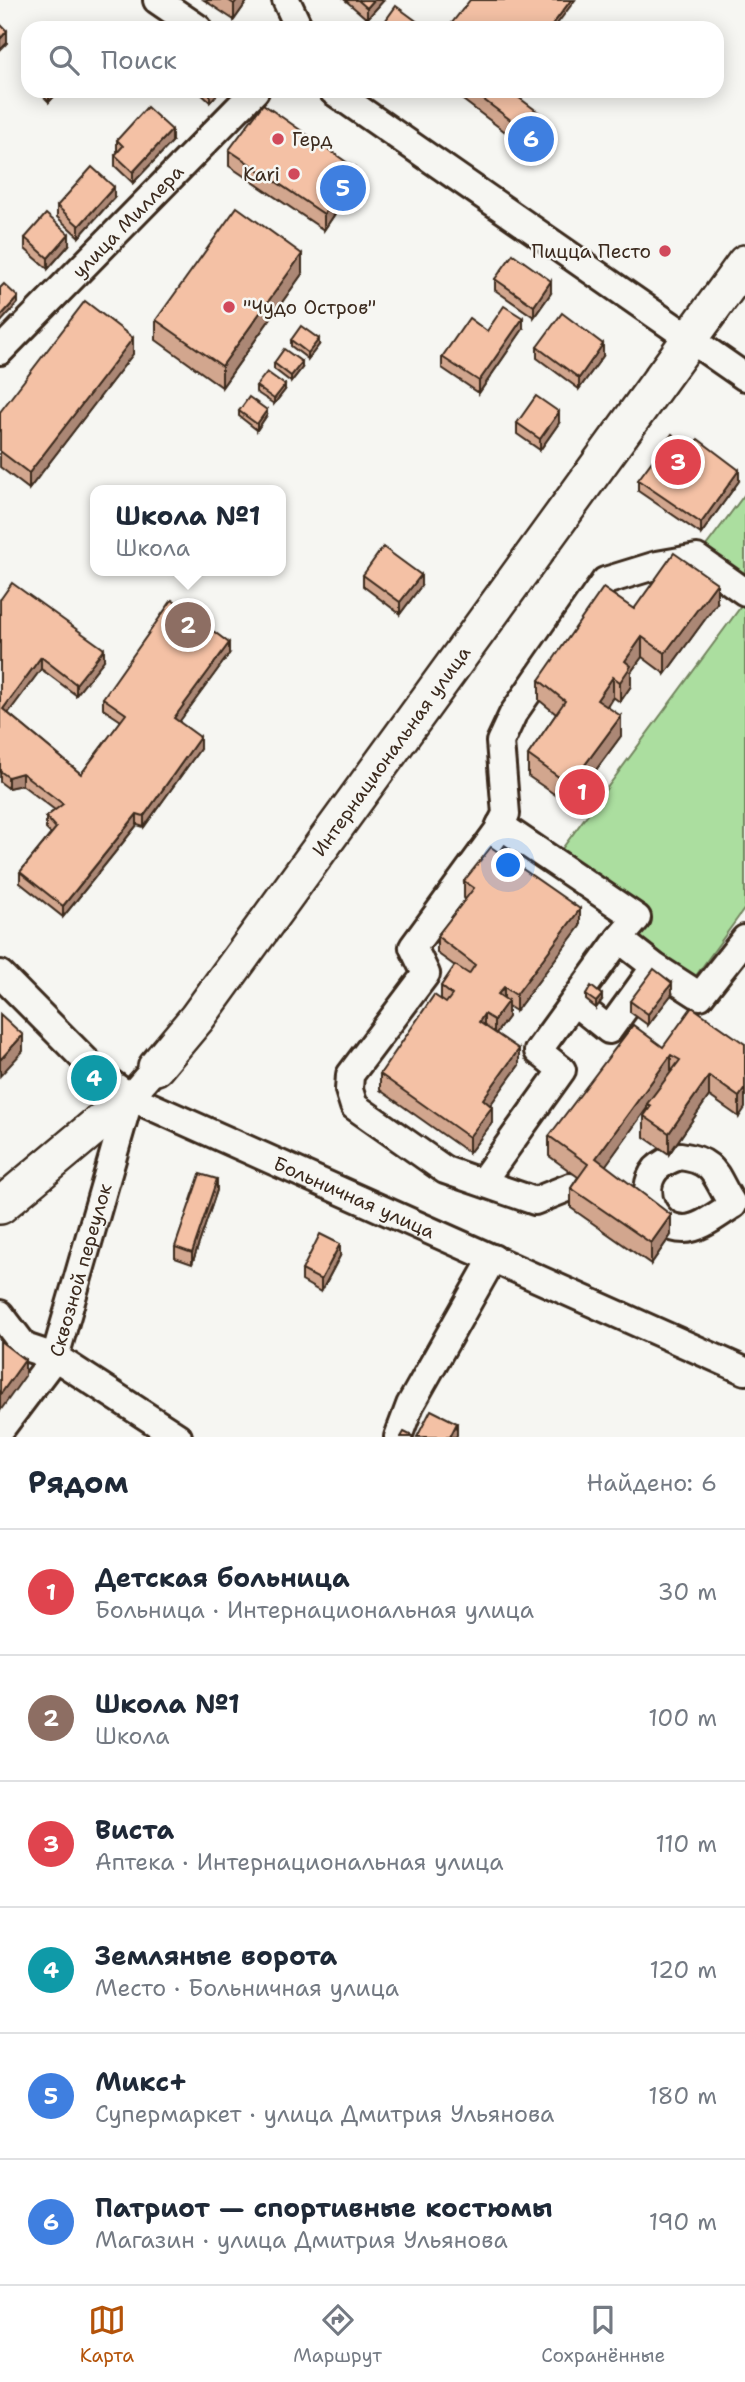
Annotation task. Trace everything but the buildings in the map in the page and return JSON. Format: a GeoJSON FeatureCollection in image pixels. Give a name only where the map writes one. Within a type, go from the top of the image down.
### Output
{"type":"FeatureCollection","features":[{"type":"Feature","properties":{"kind":"main road","name":"Интернациональная улица"},"geometry":{"type":"LineString","coordinates":[[156,1067],[197,1018],[745,263]]}},
{"type":"Feature","properties":{"kind":"main road","name":"Интернациональная улица"},"geometry":{"type":"LineString","coordinates":[[0,1206],[130,1097]]}},
{"type":"Feature","properties":{"kind":"street"},"geometry":{"type":"LineString","coordinates":[[157,0],[188,21]]}},
{"type":"Feature","properties":{"kind":"street"},"geometry":{"type":"LineString","coordinates":[[286,0],[296,21]]}},
{"type":"Feature","properties":{"kind":"street","name":"улица Миллера"},"geometry":{"type":"LineString","coordinates":[[0,351],[248,98]]}},
{"type":"Feature","properties":{"kind":"street"},"geometry":{"type":"LineString","coordinates":[[343,98],[690,337],[733,362],[745,377]]}},
{"type":"Feature","properties":{"kind":"street"},"geometry":{"type":"LineString","coordinates":[[570,1187],[535,1201],[445,1170],[354,1106],[349,1090],[350,1075],[426,974],[413,947],[506,814],[500,742],[513,714],[605,581],[657,565],[697,558],[745,592]]}},
{"type":"Feature","properties":{"kind":"street"},"geometry":{"type":"LineString","coordinates":[[482,1182],[562,1070],[538,1051],[637,918],[500,825]]}},
{"type":"Feature","properties":{"kind":"street"},"geometry":{"type":"LineString","coordinates":[[619,939],[655,967],[700,996],[745,939]]}},
{"type":"Feature","properties":{"kind":"street"},"geometry":{"type":"LineString","coordinates":[[574,1002],[609,1030],[655,967]]}},
{"type":"Feature","properties":{"kind":"street","name":"Больничная улица"},"geometry":{"type":"LineString","coordinates":[[0,974],[102,1077],[130,1097],[745,1371]]}},
{"type":"Feature","properties":{"kind":"street","name":"Интернациональная улица"},"geometry":{"type":"LineString","coordinates":[[130,1097],[156,1067]]}},
{"type":"Feature","properties":{"kind":"street","name":"Сквозной переулок"},"geometry":{"type":"LineString","coordinates":[[11,1428],[55,1357],[130,1097]]}},
{"type":"Feature","properties":{"kind":"street"},"geometry":{"type":"LineString","coordinates":[[398,1437],[410,1405],[493,1258]]}},
{"type":"Feature","properties":{"kind":"street"},"geometry":{"type":"LineString","coordinates":[[0,1314],[24,1347],[55,1357],[178,1437]]}},
{"type":"Feature","properties":{"kind":"green space"},"geometry":{"type":"Polygon","coordinates":[[[745,494],[745,592],[697,558],[745,494]]]}},
{"type":"Feature","properties":{"kind":"green space"},"geometry":{"type":"Polygon","coordinates":[[[745,601],[745,908],[687,988],[619,939],[636,919],[553,861],[745,601]]]}},
{"type":"Feature","properties":{"kind":"place","name":"Герд"},"geometry":{"type":"Point","coordinates":[278,139]}},
{"type":"Feature","properties":{"kind":"place","name":"Патриот — спортивные костюмы"},"geometry":{"type":"Point","coordinates":[531,139]}},
{"type":"Feature","properties":{"kind":"place","name":"Kari"},"geometry":{"type":"Point","coordinates":[294,174]}},
{"type":"Feature","properties":{"kind":"place","name":"Микс+"},"geometry":{"type":"Point","coordinates":[343,188]}},
{"type":"Feature","properties":{"kind":"place","name":"Пицца Песто"},"geometry":{"type":"Point","coordinates":[665,251]}},
{"type":"Feature","properties":{"kind":"place","name":"\"Чудо Остров\""},"geometry":{"type":"Point","coordinates":[229,307]}},
{"type":"Feature","properties":{"kind":"place","name":"Виста"},"geometry":{"type":"Point","coordinates":[678,462]}},
{"type":"Feature","properties":{"kind":"place","name":"Школа №1"},"geometry":{"type":"Point","coordinates":[188,625]}},
{"type":"Feature","properties":{"kind":"place","name":"Детская больница"},"geometry":{"type":"Point","coordinates":[582,792]}},
{"type":"Feature","properties":{"kind":"place","name":"Земляные ворота"},"geometry":{"type":"Point","coordinates":[94,1078]}}]}
